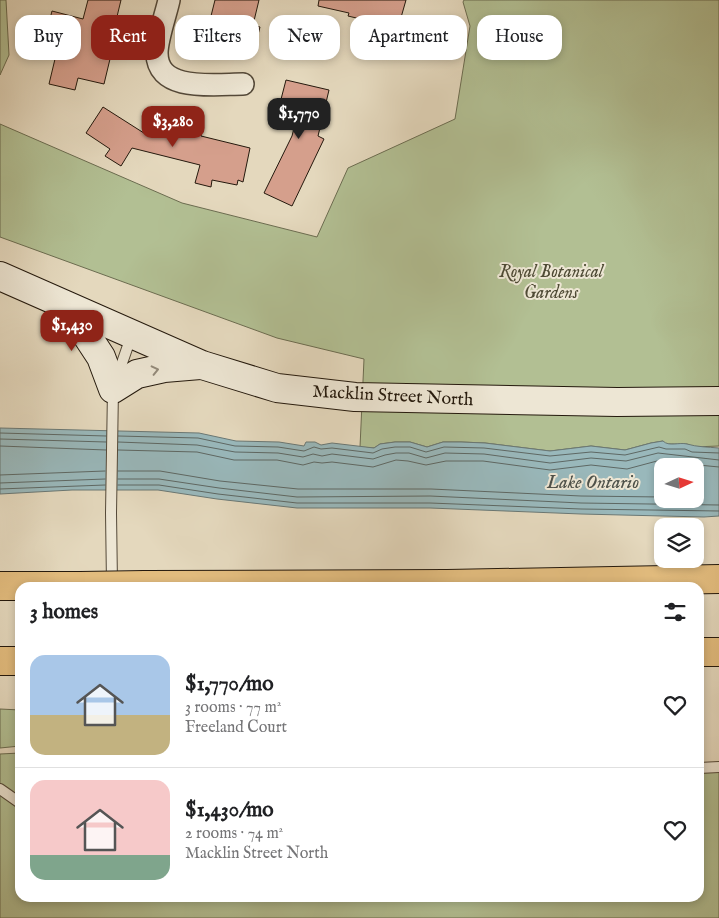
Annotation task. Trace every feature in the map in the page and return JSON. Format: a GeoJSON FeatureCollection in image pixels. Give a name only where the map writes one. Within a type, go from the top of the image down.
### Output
{"type":"FeatureCollection","features":[{"type":"Feature","properties":{"kind":"highway"},"geometry":{"type":"LineString","coordinates":[[550,582],[719,579]]}},
{"type":"Feature","properties":{"kind":"highway"},"geometry":{"type":"LineString","coordinates":[[0,586],[15,586]]}},
{"type":"Feature","properties":{"kind":"highway"},"geometry":{"type":"LineString","coordinates":[[704,652],[719,652]]}},
{"type":"Feature","properties":{"kind":"highway"},"geometry":{"type":"LineString","coordinates":[[0,661],[15,661]]}},
{"type":"Feature","properties":{"kind":"street"},"geometry":{"type":"LineString","coordinates":[[169,0],[157,52],[158,63],[164,73],[171,79],[182,83],[243,84]]}},
{"type":"Feature","properties":{"kind":"street","name":"Macklin Street North"},"geometry":{"type":"LineString","coordinates":[[0,276],[202,365],[277,388],[355,397],[617,402],[719,401]]}},
{"type":"Feature","properties":{"kind":"street"},"geometry":{"type":"LineString","coordinates":[[54,300],[80,325],[101,357],[113,400]]}},
{"type":"Feature","properties":{"kind":"street"},"geometry":{"type":"LineString","coordinates":[[113,400],[137,374],[164,368],[202,365]]}},
{"type":"Feature","properties":{"kind":"lane"},"geometry":{"type":"LineString","coordinates":[[112,582],[113,400],[132,334]]}},
{"type":"Feature","properties":{"kind":"lane"},"geometry":{"type":"LineString","coordinates":[[704,768],[719,767]]}},
{"type":"Feature","properties":{"kind":"lane"},"geometry":{"type":"LineString","coordinates":[[0,789],[15,800]]}},
{"type":"Feature","properties":{"kind":"green space"},"geometry":{"type":"Polygon","coordinates":[[[0,0],[6,0],[9,55],[0,75],[0,0]]]}},
{"type":"Feature","properties":{"kind":"green space","name":"Royal Botanical Gardens"},"geometry":{"type":"Polygon","coordinates":[[[464,0],[719,0],[719,446],[693,447],[687,444],[664,444],[663,441],[625,450],[591,446],[550,451],[461,442],[443,442],[427,447],[410,442],[395,442],[380,444],[374,448],[360,447],[364,359],[277,338],[0,237],[0,124],[182,203],[317,237],[348,168],[455,119],[465,60],[467,60],[470,26],[464,0]]]}},
{"type":"Feature","properties":{"kind":"green space"},"geometry":{"type":"Polygon","coordinates":[[[0,709],[15,710],[15,746],[0,748],[0,709]]]}},
{"type":"Feature","properties":{"kind":"green space"},"geometry":{"type":"Polygon","coordinates":[[[15,753],[15,902],[704,902],[704,764],[719,764],[719,918],[0,918],[0,754],[15,753]]]}},
{"type":"Feature","properties":{"kind":"water","name":"Lake Ontario"},"geometry":{"type":"Polygon","coordinates":[[[0,428],[199,433],[236,441],[279,442],[304,446],[306,442],[315,442],[321,445],[332,443],[374,448],[380,444],[395,442],[410,442],[427,447],[443,442],[461,442],[550,451],[591,446],[625,450],[663,441],[668,444],[719,448],[719,516],[704,517],[430,508],[297,508],[158,490],[72,490],[0,494],[0,428]]]}},
{"type":"Feature","properties":{"kind":"building"},"geometry":{"type":"Polygon","coordinates":[[[88,0],[121,0],[117,15],[91,15],[91,60],[110,60],[104,84],[78,78],[75,90],[49,84],[55,60],[81,60],[81,18],[83,19],[88,0]]]}},
{"type":"Feature","properties":{"kind":"building"},"geometry":{"type":"Polygon","coordinates":[[[215,0],[259,0],[255,15],[211,15],[215,0]]]}},
{"type":"Feature","properties":{"kind":"building"},"geometry":{"type":"Polygon","coordinates":[[[319,0],[406,0],[402,15],[350,16],[348,16],[349,13],[318,6],[319,0]]]}},
{"type":"Feature","properties":{"kind":"building"},"geometry":{"type":"Polygon","coordinates":[[[52,11],[68,15],[51,15],[52,11]]]}},
{"type":"Feature","properties":{"kind":"building"},"geometry":{"type":"Polygon","coordinates":[[[286,80],[329,90],[318,136],[324,139],[292,206],[264,193],[292,136],[298,112],[279,107],[286,80]]]}},
{"type":"Feature","properties":{"kind":"building"},"geometry":{"type":"Polygon","coordinates":[[[103,107],[147,135],[149,126],[186,134],[188,126],[202,129],[201,136],[250,148],[243,182],[238,180],[237,185],[212,180],[211,187],[195,183],[200,165],[132,148],[121,166],[105,156],[110,149],[86,133],[103,107]]]}}]}
